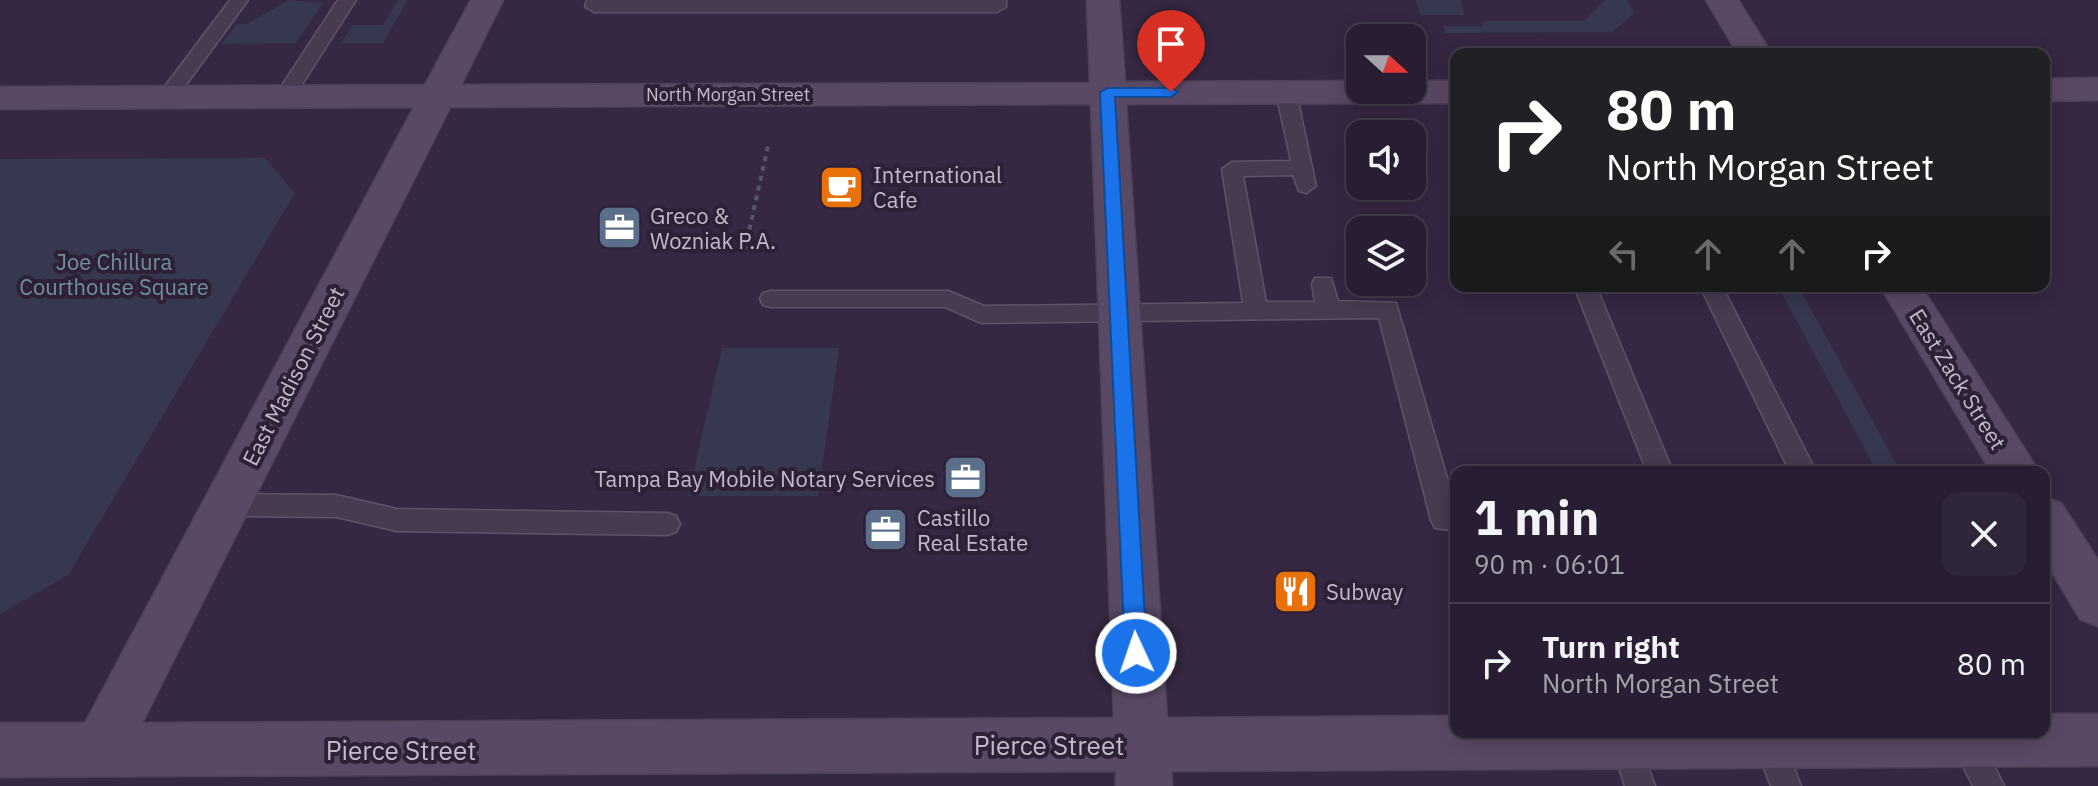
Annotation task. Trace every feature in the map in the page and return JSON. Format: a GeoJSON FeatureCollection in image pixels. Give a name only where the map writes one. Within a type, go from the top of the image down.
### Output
{"type":"FeatureCollection","features":[{"type":"Feature","properties":{"kind":"street","name":"East Madison Street"},"geometry":{"type":"LineString","coordinates":[[99,751],[487,0]]}},
{"type":"Feature","properties":{"kind":"street"},"geometry":{"type":"LineString","coordinates":[[1103,0],[1143,765]]}},
{"type":"Feature","properties":{"kind":"street"},"geometry":{"type":"LineString","coordinates":[[1722,0],[1751,48]]}},
{"type":"Feature","properties":{"kind":"street"},"geometry":{"type":"LineString","coordinates":[[2050,90],[2098,89]]}},
{"type":"Feature","properties":{"kind":"street","name":"North Morgan Street"},"geometry":{"type":"LineString","coordinates":[[0,98],[1450,92]]}},
{"type":"Feature","properties":{"kind":"street","name":"East Zack Street"},"geometry":{"type":"LineString","coordinates":[[1904,292],[2012,466]]}},
{"type":"Feature","properties":{"kind":"street"},"geometry":{"type":"LineString","coordinates":[[2050,527],[2098,603]]}},
{"type":"Feature","properties":{"kind":"street","name":"Pierce Street"},"geometry":{"type":"LineString","coordinates":[[0,750],[1143,765],[1535,738],[1633,765],[1773,753],[1955,750],[2098,740]]}},
{"type":"Feature","properties":{"kind":"lane"},"geometry":{"type":"LineString","coordinates":[[167,97],[239,0]]}},
{"type":"Feature","properties":{"kind":"lane"},"geometry":{"type":"LineString","coordinates":[[285,96],[347,0]]}},
{"type":"Feature","properties":{"kind":"lane"},"geometry":{"type":"LineString","coordinates":[[596,0],[594,7],[997,7],[997,0]]}},
{"type":"Feature","properties":{"kind":"lane"},"geometry":{"type":"LineString","coordinates":[[1256,311],[1232,169],[1304,177],[1286,92]]}},
{"type":"Feature","properties":{"kind":"lane"},"geometry":{"type":"LineString","coordinates":[[1323,284],[1328,310]]}},
{"type":"Feature","properties":{"kind":"lane"},"geometry":{"type":"LineString","coordinates":[[1587,292],[1658,466]]}},
{"type":"Feature","properties":{"kind":"lane"},"geometry":{"type":"LineString","coordinates":[[1714,292],[1800,466]]}},
{"type":"Feature","properties":{"kind":"lane"},"geometry":{"type":"LineString","coordinates":[[771,299],[948,299],[981,315],[1388,309],[1444,520],[1450,520]]}},
{"type":"Feature","properties":{"kind":"lane"},"geometry":{"type":"LineString","coordinates":[[226,505],[336,506],[397,520],[667,524]]}},
{"type":"Feature","properties":{"kind":"path"},"geometry":{"type":"LineString","coordinates":[[745,249],[768,146]]}},
{"type":"Feature","properties":{"kind":"green space"},"geometry":{"type":"Polygon","coordinates":[[[289,0],[323,3],[296,43],[221,44],[237,24],[246,24],[289,0]]]}},
{"type":"Feature","properties":{"kind":"green space"},"geometry":{"type":"Polygon","coordinates":[[[398,0],[408,0],[383,43],[341,43],[353,25],[383,25],[398,0]]]}},
{"type":"Feature","properties":{"kind":"green space"},"geometry":{"type":"Polygon","coordinates":[[[1416,0],[1460,0],[1465,15],[1420,15],[1416,0]]]}},
{"type":"Feature","properties":{"kind":"green space"},"geometry":{"type":"Polygon","coordinates":[[[1605,0],[1627,0],[1634,13],[1612,32],[1446,33],[1443,26],[1483,26],[1481,21],[1584,21],[1605,0]]]}},
{"type":"Feature","properties":{"kind":"green space","name":"Joe Chillura Courthouse Square"},"geometry":{"type":"Polygon","coordinates":[[[265,158],[295,193],[68,575],[0,614],[0,159],[265,158]]]}},
{"type":"Feature","properties":{"kind":"green space"},"geometry":{"type":"Polygon","coordinates":[[[1781,292],[1801,292],[1898,466],[1874,466],[1781,292]]]}},
{"type":"Feature","properties":{"kind":"green space"},"geometry":{"type":"Polygon","coordinates":[[[722,348],[839,348],[818,496],[688,496],[722,348]]]}},
{"type":"Feature","properties":{"kind":"place","name":"International Cafe"},"geometry":{"type":"Point","coordinates":[842,187]}},
{"type":"Feature","properties":{"kind":"place","name":"Greco & Wozniak P.A."},"geometry":{"type":"Point","coordinates":[619,228]}},
{"type":"Feature","properties":{"kind":"place","name":"Tampa Bay Mobile Notary Services"},"geometry":{"type":"Point","coordinates":[966,478]}},
{"type":"Feature","properties":{"kind":"place","name":"Castillo Real Estate"},"geometry":{"type":"Point","coordinates":[886,530]}},
{"type":"Feature","properties":{"kind":"place","name":"Subway"},"geometry":{"type":"Point","coordinates":[1295,591]}},
{"type":"Feature","properties":{"kind":"route"},"geometry":{"type":"LineString","coordinates":[[1136,653],[1108,92],[1171,92]]}}]}
